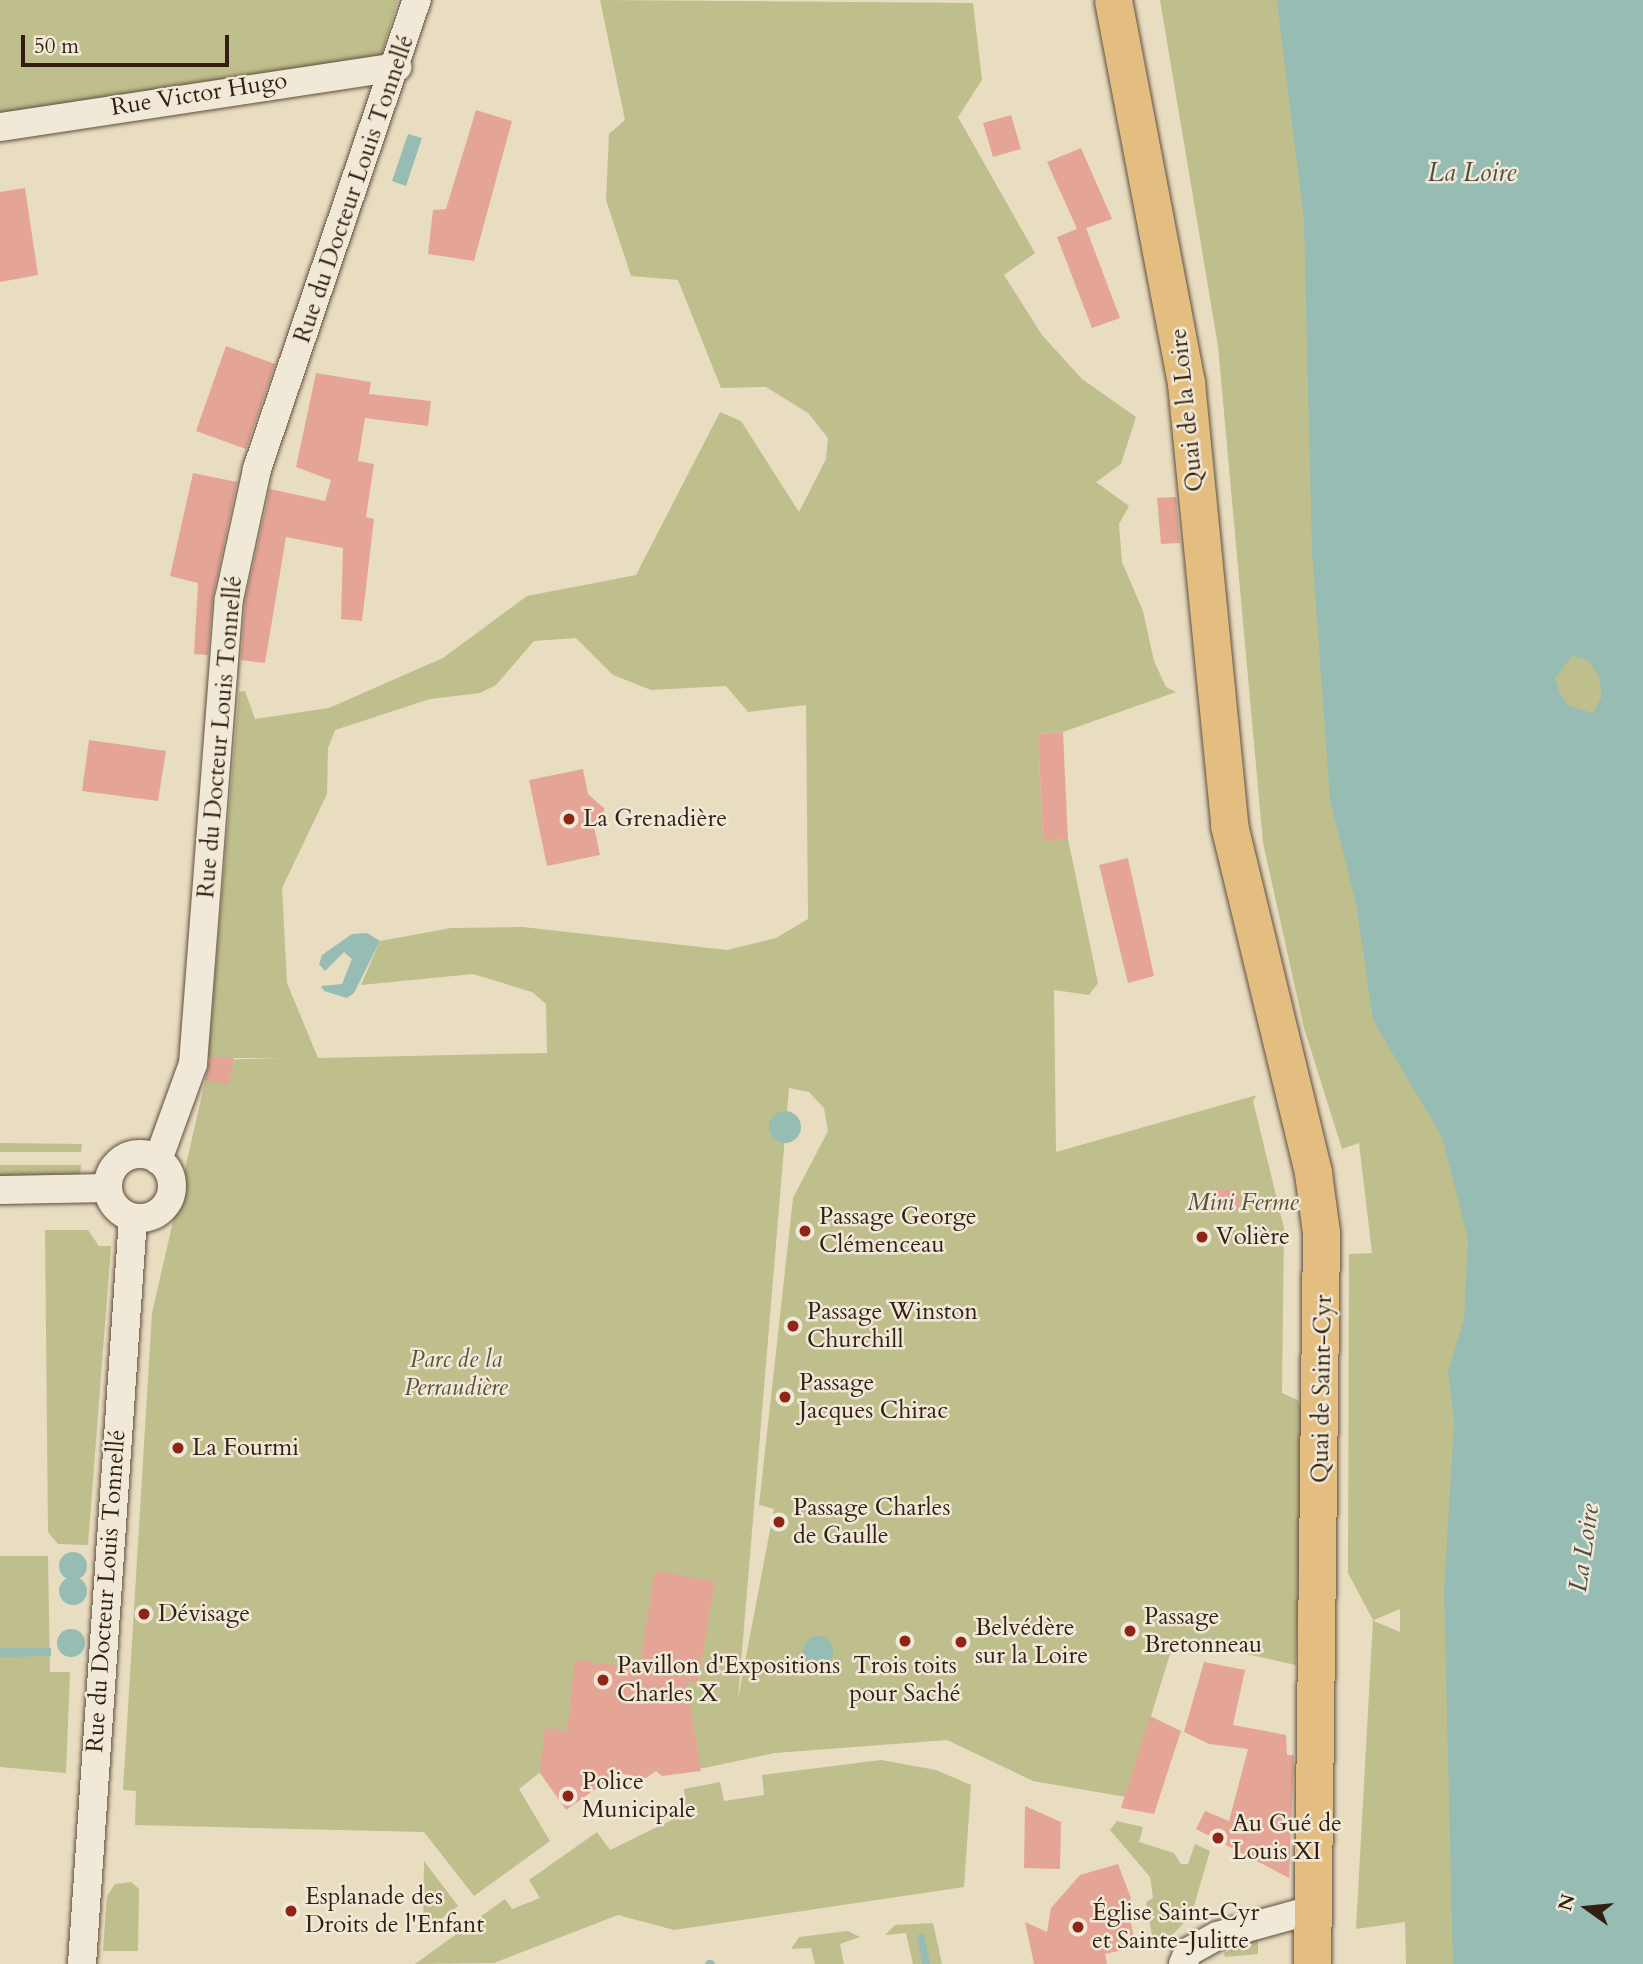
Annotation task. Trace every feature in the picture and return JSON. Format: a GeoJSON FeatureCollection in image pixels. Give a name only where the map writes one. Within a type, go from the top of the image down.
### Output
{"type":"FeatureCollection","features":[{"type":"Feature","properties":{"kind":"main road","name":"Quai de la Loire"},"geometry":{"type":"LineString","coordinates":[[1113,0],[1182,355],[1229,825]]}},
{"type":"Feature","properties":{"kind":"main road","name":"Quai de Saint-Cyr"},"geometry":{"type":"LineString","coordinates":[[1229,825],[1313,1173],[1321,1232],[1315,1909],[1312,1964]]}},
{"type":"Feature","properties":{"kind":"street","name":"Rue du Docteur Louis Tonnellé"},"geometry":{"type":"LineString","coordinates":[[158,1160],[193,1064],[229,598],[254,482],[398,67],[417,0]]}},
{"type":"Feature","properties":{"kind":"street","name":"Rue Victor Hugo"},"geometry":{"type":"LineString","coordinates":[[0,127],[354,68],[398,67]]}},
{"type":"Feature","properties":{"kind":"street"},"geometry":{"type":"LineString","coordinates":[[145,1154],[158,1160],[172,1183],[167,1202],[153,1216],[133,1218],[115,1207],[108,1188],[123,1159],[145,1154]]}},
{"type":"Feature","properties":{"kind":"street"},"geometry":{"type":"LineString","coordinates":[[0,1190],[108,1188]]}},
{"type":"Feature","properties":{"kind":"street","name":"Rue du Docteur Louis Tonnellé"},"geometry":{"type":"LineString","coordinates":[[82,1964],[133,1218]]}},
{"type":"Feature","properties":{"kind":"street"},"geometry":{"type":"LineString","coordinates":[[1183,1964],[1188,1952],[1217,1936],[1315,1909]]}},
{"type":"Feature","properties":{"kind":"green space"},"geometry":{"type":"Polygon","coordinates":[[[0,0],[398,0],[381,56],[0,124],[0,0]]]}},
{"type":"Feature","properties":{"kind":"green space","name":"Parc de la Perraudière"},"geometry":{"type":"Polygon","coordinates":[[[600,0],[973,3],[982,80],[958,117],[1035,253],[1004,275],[1042,335],[1082,379],[1136,417],[1121,464],[1096,482],[1129,506],[1119,524],[1122,562],[1143,611],[1154,661],[1166,687],[1176,692],[1063,732],[1038,734],[1043,840],[1068,839],[1098,983],[1089,995],[1054,990],[1056,1152],[1257,1095],[1253,1101],[1284,1228],[1282,1393],[1298,1400],[1303,1418],[1296,1665],[1175,1638],[1126,1797],[1033,1781],[947,1740],[775,1753],[704,1768],[542,1771],[519,1789],[550,1841],[474,1896],[424,1832],[135,1825],[136,1791],[123,1790],[152,1313],[210,1060],[283,1058],[208,1058],[239,692],[245,691],[255,719],[329,708],[443,658],[527,596],[636,575],[720,412],[741,421],[799,512],[826,459],[828,438],[808,413],[766,387],[721,388],[678,280],[631,276],[606,200],[609,134],[625,120],[600,0]],[[576,638],[534,641],[496,685],[480,693],[430,699],[335,730],[328,748],[327,794],[282,888],[287,983],[318,1058],[547,1053],[546,1004],[532,992],[473,974],[361,985],[380,941],[451,928],[523,927],[727,950],[776,938],[808,919],[806,705],[748,712],[726,686],[651,690],[613,675],[576,638]],[[789,1088],[738,1699],[774,1509],[759,1505],[793,1198],[828,1131],[824,1108],[809,1092],[789,1088]]]}},
{"type":"Feature","properties":{"kind":"green space","name":"La Loire"},"geometry":{"type":"Polygon","coordinates":[[[1160,0],[1640,0],[1643,1964],[1406,1964],[1405,1922],[1356,1929],[1373,1620],[1348,1573],[1349,1254],[1372,1253],[1359,1143],[1342,1149],[1304,1028],[1263,843],[1218,346],[1160,0]],[[1400,1609],[1374,1620],[1374,1621],[1400,1632],[1400,1609]]]}},
{"type":"Feature","properties":{"kind":"green space"},"geometry":{"type":"Polygon","coordinates":[[[0,1143],[82,1144],[81,1152],[0,1152],[0,1143]]]}},
{"type":"Feature","properties":{"kind":"green space"},"geometry":{"type":"Polygon","coordinates":[[[0,1165],[81,1165],[80,1177],[0,1177],[0,1165]]]}},
{"type":"Feature","properties":{"kind":"green space"},"geometry":{"type":"Polygon","coordinates":[[[45,1230],[88,1230],[99,1246],[111,1246],[88,1545],[58,1544],[48,1532],[45,1230]]]}},
{"type":"Feature","properties":{"kind":"green space"},"geometry":{"type":"Polygon","coordinates":[[[0,1556],[48,1556],[50,1672],[70,1672],[66,1773],[0,1767],[0,1556]]]}},
{"type":"Feature","properties":{"kind":"green space"},"geometry":{"type":"Polygon","coordinates":[[[881,1760],[936,1770],[971,1785],[964,1887],[674,1930],[618,1915],[494,1963],[415,1964],[505,1899],[512,1909],[540,1898],[529,1880],[597,1832],[610,1850],[686,1813],[684,1789],[720,1782],[724,1801],[764,1795],[762,1775],[881,1760]]]}},
{"type":"Feature","properties":{"kind":"green space"},"geometry":{"type":"Polygon","coordinates":[[[1117,1821],[1143,1827],[1139,1842],[1174,1853],[1181,1864],[1188,1864],[1195,1844],[1210,1851],[1191,1916],[1155,1952],[1146,1902],[1153,1898],[1150,1877],[1110,1830],[1117,1821]]]}},
{"type":"Feature","properties":{"kind":"green space"},"geometry":{"type":"Polygon","coordinates":[[[424,1861],[458,1906],[423,1933],[424,1861]]]}},
{"type":"Feature","properties":{"kind":"green space"},"geometry":{"type":"Polygon","coordinates":[[[131,1882],[139,1889],[138,1951],[103,1951],[107,1896],[115,1884],[131,1882]]]}},
{"type":"Feature","properties":{"kind":"green space"},"geometry":{"type":"Polygon","coordinates":[[[933,1923],[942,1964],[913,1964],[906,1933],[885,1935],[895,1925],[933,1923]]]}},
{"type":"Feature","properties":{"kind":"green space"},"geometry":{"type":"Polygon","coordinates":[[[848,1931],[860,1937],[840,1944],[844,1964],[815,1964],[811,1948],[791,1949],[799,1937],[848,1931]]]}},
{"type":"Feature","properties":{"kind":"green space"},"geometry":{"type":"Polygon","coordinates":[[[1258,1939],[1258,1954],[1225,1957],[1224,1953],[1258,1939]]]}},
{"type":"Feature","properties":{"kind":"water","name":"La Loire"},"geometry":{"type":"Polygon","coordinates":[[[1277,0],[1643,0],[1643,1964],[1453,1964],[1444,1590],[1454,1422],[1448,1372],[1464,1319],[1468,1238],[1442,1137],[1373,1020],[1356,903],[1330,800],[1312,551],[1304,222],[1277,0]],[[1572,656],[1555,678],[1560,694],[1569,706],[1593,713],[1602,696],[1599,676],[1588,660],[1572,656]]]}},
{"type":"Feature","properties":{"kind":"water"},"geometry":{"type":"Polygon","coordinates":[[[408,134],[422,138],[406,186],[392,181],[408,134]]]}},
{"type":"Feature","properties":{"kind":"water"},"geometry":{"type":"Polygon","coordinates":[[[367,933],[380,941],[354,993],[347,998],[324,991],[321,986],[342,984],[352,959],[344,952],[325,971],[319,964],[322,955],[352,934],[367,933]]]}},
{"type":"Feature","properties":{"kind":"water"},"geometry":{"type":"Polygon","coordinates":[[[785,1111],[796,1116],[801,1127],[796,1138],[785,1143],[774,1138],[769,1127],[774,1116],[785,1111]]]}},
{"type":"Feature","properties":{"kind":"water"},"geometry":{"type":"Polygon","coordinates":[[[73,1552],[83,1556],[87,1566],[83,1576],[73,1580],[63,1576],[59,1566],[63,1556],[73,1552]]]}},
{"type":"Feature","properties":{"kind":"water"},"geometry":{"type":"Polygon","coordinates":[[[73,1577],[83,1581],[87,1591],[83,1601],[73,1605],[63,1601],[59,1591],[63,1581],[73,1577]]]}},
{"type":"Feature","properties":{"kind":"water"},"geometry":{"type":"Polygon","coordinates":[[[71,1629],[81,1633],[85,1643],[81,1653],[71,1657],[61,1653],[57,1643],[61,1633],[71,1629]]]}},
{"type":"Feature","properties":{"kind":"water"},"geometry":{"type":"Polygon","coordinates":[[[818,1636],[829,1640],[833,1651],[829,1662],[818,1666],[807,1662],[803,1651],[807,1640],[818,1636]]]}},
{"type":"Feature","properties":{"kind":"water"},"geometry":{"type":"Polygon","coordinates":[[[0,1648],[51,1648],[51,1656],[0,1657],[0,1648]]]}},
{"type":"Feature","properties":{"kind":"water"},"geometry":{"type":"Polygon","coordinates":[[[924,1934],[930,1964],[922,1964],[917,1935],[924,1934]]]}},
{"type":"Feature","properties":{"kind":"building"},"geometry":{"type":"Polygon","coordinates":[[[476,110],[512,121],[474,261],[428,254],[433,210],[446,209],[476,110]]]}},
{"type":"Feature","properties":{"kind":"building"},"geometry":{"type":"Polygon","coordinates":[[[1011,115],[1021,149],[993,157],[983,123],[1011,115]]]}},
{"type":"Feature","properties":{"kind":"building"},"geometry":{"type":"Polygon","coordinates":[[[1081,148],[1112,219],[1086,228],[1120,318],[1092,328],[1057,237],[1077,229],[1047,162],[1081,148]]]}},
{"type":"Feature","properties":{"kind":"building"},"geometry":{"type":"Polygon","coordinates":[[[25,188],[38,275],[0,282],[0,192],[25,188]]]}},
{"type":"Feature","properties":{"kind":"building"},"geometry":{"type":"Polygon","coordinates":[[[226,346],[275,364],[246,449],[196,431],[226,346]]]}},
{"type":"Feature","properties":{"kind":"building"},"geometry":{"type":"Polygon","coordinates":[[[316,373],[371,382],[369,394],[431,401],[428,426],[365,418],[358,461],[374,464],[366,517],[374,519],[362,621],[341,619],[343,548],[286,537],[265,663],[241,660],[245,601],[270,489],[325,501],[331,480],[296,467],[316,373]]]}},
{"type":"Feature","properties":{"kind":"building"},"geometry":{"type":"Polygon","coordinates":[[[193,473],[237,482],[213,596],[208,655],[194,654],[198,583],[170,576],[193,473]]]}},
{"type":"Feature","properties":{"kind":"building"},"geometry":{"type":"Polygon","coordinates":[[[1176,497],[1180,543],[1161,544],[1157,498],[1176,497]]]}},
{"type":"Feature","properties":{"kind":"building"},"geometry":{"type":"Polygon","coordinates":[[[1063,732],[1068,839],[1043,841],[1038,734],[1063,732]]]}},
{"type":"Feature","properties":{"kind":"building"},"geometry":{"type":"Polygon","coordinates":[[[89,740],[166,751],[158,801],[82,791],[89,740]]]}},
{"type":"Feature","properties":{"kind":"building","name":"La Grenadière"},"geometry":{"type":"Polygon","coordinates":[[[583,769],[588,794],[605,809],[594,826],[600,855],[547,866],[529,780],[583,769]]]}},
{"type":"Feature","properties":{"kind":"building"},"geometry":{"type":"Polygon","coordinates":[[[1128,858],[1154,976],[1128,983],[1099,865],[1128,858]]]}},
{"type":"Feature","properties":{"kind":"building"},"geometry":{"type":"Polygon","coordinates":[[[210,1057],[234,1057],[228,1085],[205,1080],[210,1057]]]}},
{"type":"Feature","properties":{"kind":"building"},"geometry":{"type":"Polygon","coordinates":[[[1236,1188],[1241,1208],[1212,1213],[1206,1192],[1236,1188]]]}},
{"type":"Feature","properties":{"kind":"building"},"geometry":{"type":"Polygon","coordinates":[[[655,1571],[715,1581],[698,1683],[686,1681],[701,1771],[662,1776],[656,1771],[646,1778],[618,1773],[566,1810],[540,1773],[545,1728],[567,1731],[575,1660],[639,1668],[655,1571]]]}},
{"type":"Feature","properties":{"kind":"building"},"geometry":{"type":"Polygon","coordinates":[[[1204,1662],[1245,1670],[1233,1725],[1286,1735],[1287,1755],[1294,1755],[1289,1878],[1196,1829],[1205,1811],[1229,1821],[1248,1749],[1209,1744],[1184,1732],[1204,1662]]]}},
{"type":"Feature","properties":{"kind":"building"},"geometry":{"type":"Polygon","coordinates":[[[1150,1716],[1181,1731],[1154,1814],[1121,1808],[1150,1716]]]}},
{"type":"Feature","properties":{"kind":"building"},"geometry":{"type":"Polygon","coordinates":[[[1025,1806],[1061,1822],[1060,1869],[1024,1868],[1025,1806]]]}},
{"type":"Feature","properties":{"kind":"building","name":"Église Saint-Cyr et Sainte-Julitte"},"geometry":{"type":"Polygon","coordinates":[[[1118,1864],[1131,1898],[1128,1910],[1136,1947],[1105,1954],[1107,1964],[1034,1964],[1025,1922],[1047,1932],[1051,1908],[1080,1875],[1118,1864]]]}},
{"type":"Feature","properties":{"kind":"place","name":"La Grenadière"},"geometry":{"type":"Point","coordinates":[569,819]}},
{"type":"Feature","properties":{"kind":"place","name":"Passage George Clémenceau"},"geometry":{"type":"Point","coordinates":[805,1231]}},
{"type":"Feature","properties":{"kind":"place","name":"Volière"},"geometry":{"type":"Point","coordinates":[1202,1237]}},
{"type":"Feature","properties":{"kind":"place","name":"Passage Winston Churchill"},"geometry":{"type":"Point","coordinates":[793,1326]}},
{"type":"Feature","properties":{"kind":"place","name":"Passage Jacques Chirac"},"geometry":{"type":"Point","coordinates":[785,1397]}},
{"type":"Feature","properties":{"kind":"place","name":"La Fourmi"},"geometry":{"type":"Point","coordinates":[178,1448]}},
{"type":"Feature","properties":{"kind":"place","name":"Passage Charles de Gaulle"},"geometry":{"type":"Point","coordinates":[779,1522]}},
{"type":"Feature","properties":{"kind":"place","name":"Dévisage"},"geometry":{"type":"Point","coordinates":[144,1614]}},
{"type":"Feature","properties":{"kind":"place","name":"Passage Bretonneau"},"geometry":{"type":"Point","coordinates":[1130,1631]}},
{"type":"Feature","properties":{"kind":"place","name":"Trois toits pour Saché"},"geometry":{"type":"Point","coordinates":[905,1641]}},
{"type":"Feature","properties":{"kind":"place","name":"Belvédère sur la Loire"},"geometry":{"type":"Point","coordinates":[961,1642]}},
{"type":"Feature","properties":{"kind":"place","name":"Pavillon d'Expositions Charles X"},"geometry":{"type":"Point","coordinates":[603,1680]}},
{"type":"Feature","properties":{"kind":"place","name":"Police Municipale"},"geometry":{"type":"Point","coordinates":[568,1796]}},
{"type":"Feature","properties":{"kind":"place","name":"Au Gué de Louis XI"},"geometry":{"type":"Point","coordinates":[1218,1838]}},
{"type":"Feature","properties":{"kind":"place","name":"Esplanade des Droits de l'Enfant"},"geometry":{"type":"Point","coordinates":[291,1911]}},
{"type":"Feature","properties":{"kind":"place","name":"Église Saint-Cyr et Sainte-Julitte"},"geometry":{"type":"Point","coordinates":[1078,1927]}},
{"type":"Feature","properties":{"kind":"park label","name":"Mini Ferme"},"geometry":{"type":"Point","coordinates":[1243,1203]}}]}
